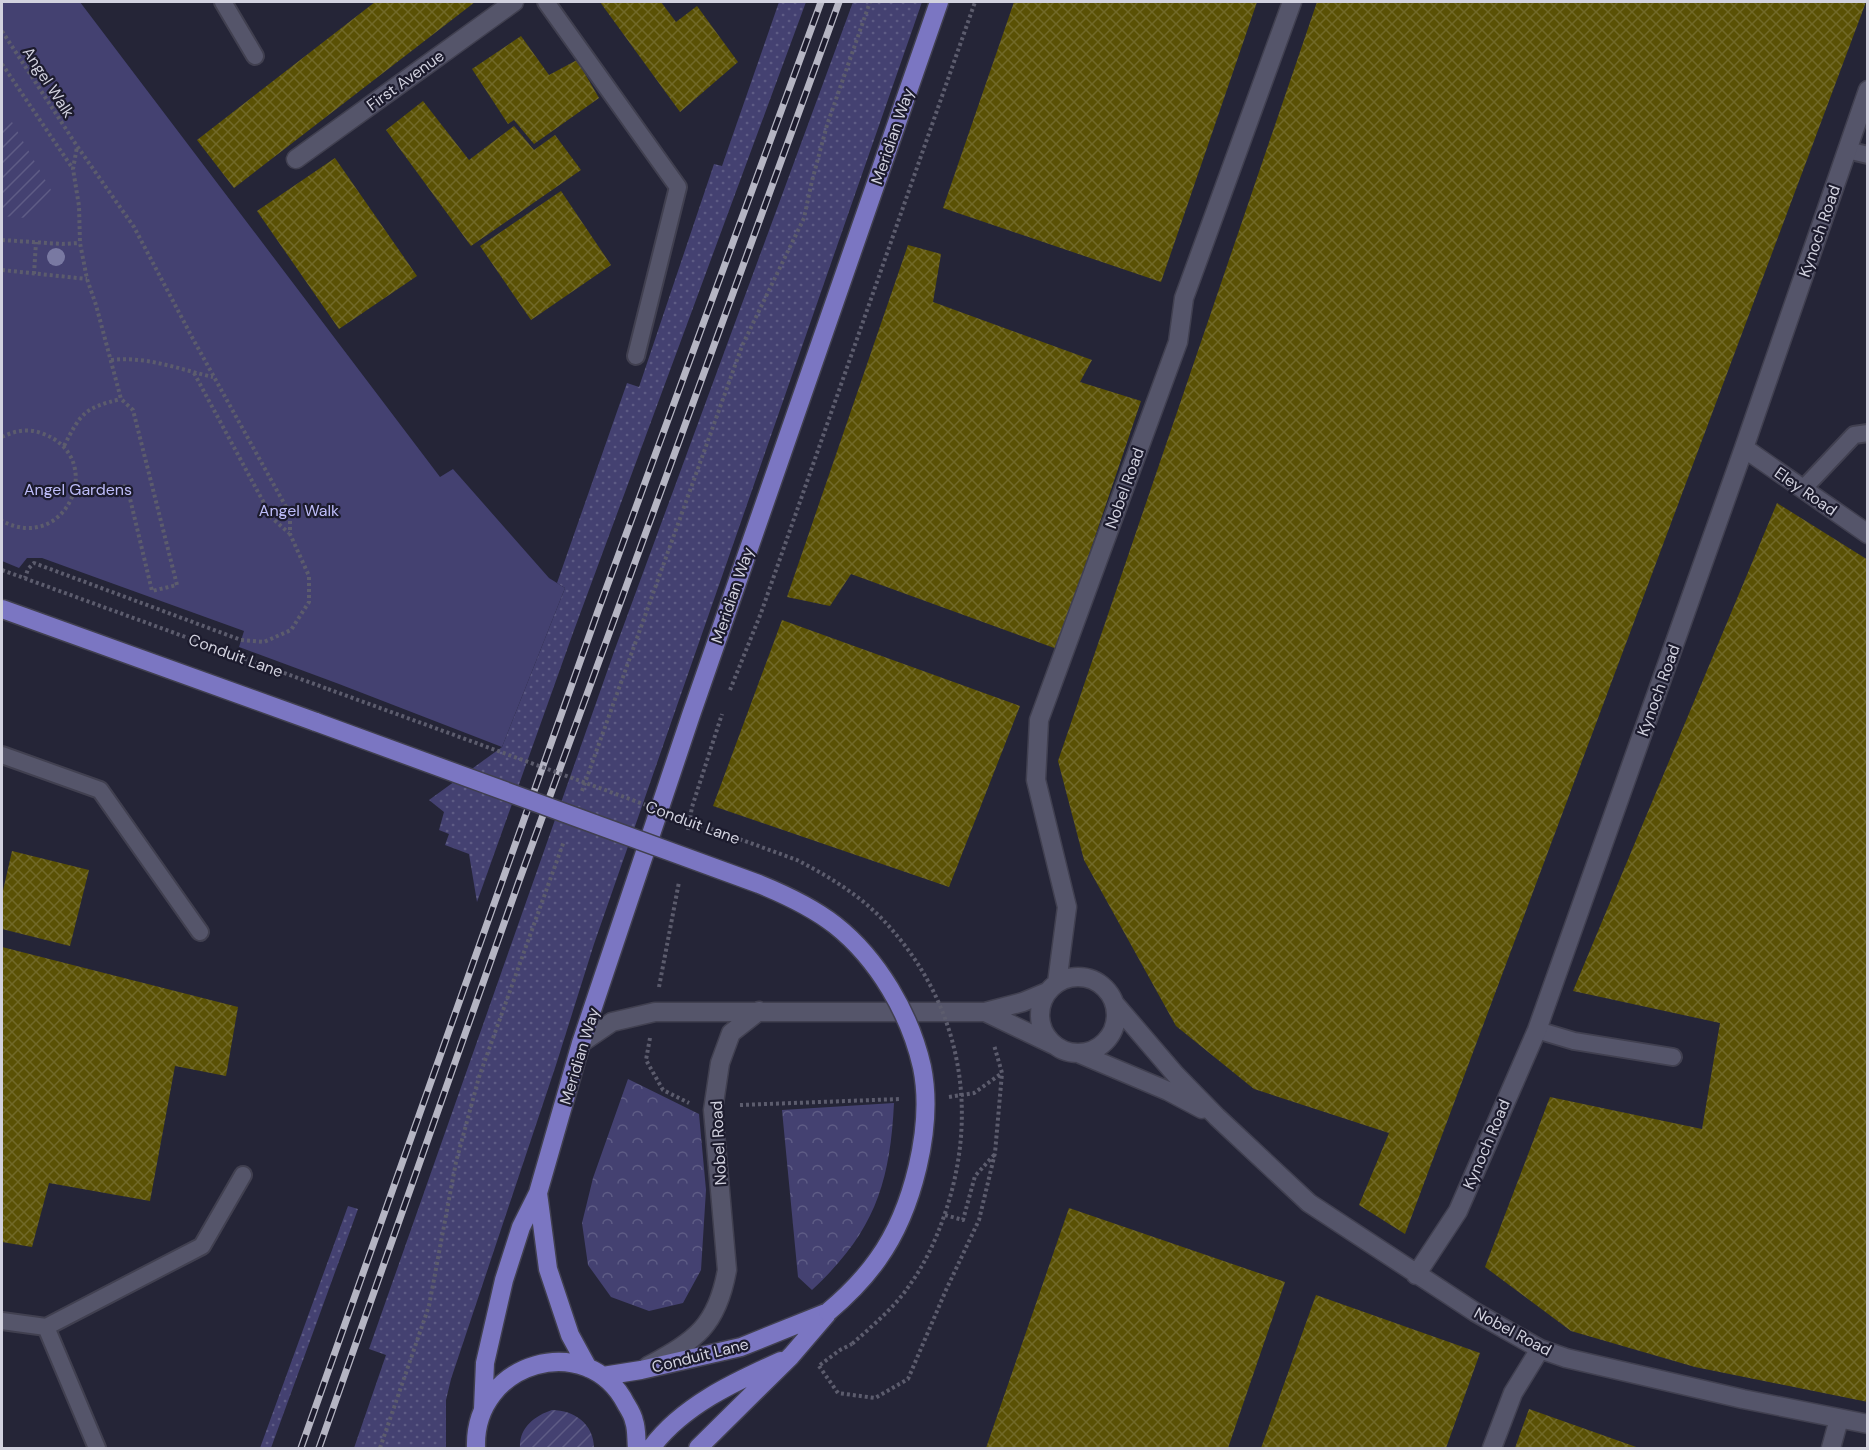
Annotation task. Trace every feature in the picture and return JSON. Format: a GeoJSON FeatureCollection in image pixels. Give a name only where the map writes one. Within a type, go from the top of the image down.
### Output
{"type":"FeatureCollection","features":[{"type":"Feature","properties":{"kind":"main road","name":"Meridian Way"},"geometry":{"type":"LineString","coordinates":[[483,1409],[485,1362],[504,1280],[521,1227],[538,1193],[581,1043],[698,693],[939,2]]}},
{"type":"Feature","properties":{"kind":"main road","name":"Conduit Lane"},"geometry":{"type":"LineString","coordinates":[[2,609],[759,884],[810,908],[836,926],[862,951],[900,1007],[913,1037],[922,1069],[925,1103],[923,1135],[911,1191],[899,1223],[879,1258],[855,1288],[828,1312],[791,1356],[715,1394],[676,1421],[651,1449]]}},
{"type":"Feature","properties":{"kind":"main road","name":"Meridian Way"},"geometry":{"type":"LineString","coordinates":[[538,1193],[548,1269],[570,1335],[596,1372],[621,1394],[634,1420],[637,1449]]}},
{"type":"Feature","properties":{"kind":"main road","name":"Conduit Lane"},"geometry":{"type":"LineString","coordinates":[[483,1409],[496,1388],[516,1372],[539,1364],[564,1362],[596,1372],[641,1370],[741,1347],[828,1312]]}},
{"type":"Feature","properties":{"kind":"main road"},"geometry":{"type":"LineString","coordinates":[[698,1449],[791,1356]]}},
{"type":"Feature","properties":{"kind":"main road"},"geometry":{"type":"LineString","coordinates":[[476,1449],[476,1433],[483,1409]]}},
{"type":"Feature","properties":{"kind":"street","name":"First Avenue"},"geometry":{"type":"LineString","coordinates":[[296,159],[514,2]]}},
{"type":"Feature","properties":{"kind":"street","name":"Nobel Road"},"geometry":{"type":"LineString","coordinates":[[1069,1051],[1050,1040],[1040,1016],[1041,1004],[1052,988],[1067,907],[1036,780],[1039,720],[1178,342],[1184,298],[1292,2]]}},
{"type":"Feature","properties":{"kind":"street","name":"Kynoch Road"},"geometry":{"type":"LineString","coordinates":[[1416,1275],[1458,1211],[1537,1030],[1744,448],[1868,90]]}},
{"type":"Feature","properties":{"kind":"street","name":"Eley Road"},"geometry":{"type":"LineString","coordinates":[[1744,448],[1868,534]]}},
{"type":"Feature","properties":{"kind":"street","name":"Nobel Road"},"geometry":{"type":"LineString","coordinates":[[641,1370],[695,1338],[712,1318],[724,1289],[727,1270],[713,1110],[720,1063],[731,1033],[759,1011],[986,1012],[1023,1002],[1069,978],[1082,977],[1100,983],[1175,1074],[1217,1117],[1309,1203],[1416,1275],[1540,1349],[1566,1358],[1721,1394],[1868,1424]]}},
{"type":"Feature","properties":{"kind":"street"},"geometry":{"type":"LineString","coordinates":[[1069,1051],[1091,1051],[1103,1044],[1112,1034],[1117,1017],[1115,1004]]}},
{"type":"Feature","properties":{"kind":"street"},"geometry":{"type":"LineString","coordinates":[[581,1043],[612,1023],[655,1012],[759,1011]]}},
{"type":"Feature","properties":{"kind":"street","name":"Nobel Road"},"geometry":{"type":"LineString","coordinates":[[986,1012],[1069,1051],[1168,1091],[1217,1117]]}},
{"type":"Feature","properties":{"kind":"street"},"geometry":{"type":"LineString","coordinates":[[1492,1449],[1513,1393],[1540,1349]]}},
{"type":"Feature","properties":{"kind":"street"},"geometry":{"type":"LineString","coordinates":[[1831,1449],[1839,1419]]}},
{"type":"Feature","properties":{"kind":"lane"},"geometry":{"type":"LineString","coordinates":[[223,2],[255,56]]}},
{"type":"Feature","properties":{"kind":"lane"},"geometry":{"type":"LineString","coordinates":[[546,2],[678,187],[636,356]]}},
{"type":"Feature","properties":{"kind":"lane"},"geometry":{"type":"LineString","coordinates":[[1847,150],[1868,155]]}},
{"type":"Feature","properties":{"kind":"lane"},"geometry":{"type":"LineString","coordinates":[[1803,489],[1854,435],[1868,433]]}},
{"type":"Feature","properties":{"kind":"lane"},"geometry":{"type":"LineString","coordinates":[[2,755],[100,790],[200,932]]}},
{"type":"Feature","properties":{"kind":"lane"},"geometry":{"type":"LineString","coordinates":[[1537,1030],[1574,1041],[1673,1057]]}},
{"type":"Feature","properties":{"kind":"lane"},"geometry":{"type":"LineString","coordinates":[[2,1321],[46,1327],[202,1246],[243,1174]]}},
{"type":"Feature","properties":{"kind":"lane"},"geometry":{"type":"LineString","coordinates":[[46,1327],[97,1449]]}},
{"type":"Feature","properties":{"kind":"path"},"geometry":{"type":"LineString","coordinates":[[592,764],[742,346],[804,218],[827,125],[870,2]]}},
{"type":"Feature","properties":{"kind":"path"},"geometry":{"type":"LineString","coordinates":[[728,695],[762,613],[975,2]]}},
{"type":"Feature","properties":{"kind":"path","name":"Angel Walk"},"geometry":{"type":"LineString","coordinates":[[2,32],[134,227],[213,377],[290,514],[290,534],[309,576],[309,602],[291,630],[264,642],[241,640],[34,563],[28,569],[25,578]]}},
{"type":"Feature","properties":{"kind":"path","name":"Angel Walk"},"geometry":{"type":"LineString","coordinates":[[2,64],[73,169]]}},
{"type":"Feature","properties":{"kind":"path","name":"Angel Walk"},"geometry":{"type":"LineString","coordinates":[[75,491],[127,486],[152,591],[177,585],[133,410],[121,399],[87,279],[80,243],[79,206],[73,169],[77,146]]}},
{"type":"Feature","properties":{"kind":"path"},"geometry":{"type":"LineString","coordinates":[[2,240],[80,243]]}},
{"type":"Feature","properties":{"kind":"path"},"geometry":{"type":"LineString","coordinates":[[34,274],[36,242]]}},
{"type":"Feature","properties":{"kind":"path"},"geometry":{"type":"LineString","coordinates":[[2,270],[87,279]]}},
{"type":"Feature","properties":{"kind":"path"},"geometry":{"type":"LineString","coordinates":[[111,360],[129,358],[150,360],[213,377]]}},
{"type":"Feature","properties":{"kind":"path"},"geometry":{"type":"LineString","coordinates":[[194,373],[272,518],[290,534]]}},
{"type":"Feature","properties":{"kind":"path"},"geometry":{"type":"LineString","coordinates":[[64,446],[76,423],[84,414],[97,405],[121,399]]}},
{"type":"Feature","properties":{"kind":"path"},"geometry":{"type":"LineString","coordinates":[[2,437],[19,431],[36,431],[51,436],[64,446],[73,459],[76,475],[75,491],[69,506],[58,518],[44,526],[20,527],[2,521]]}},
{"type":"Feature","properties":{"kind":"path","name":"Conduit Lane"},"geometry":{"type":"LineString","coordinates":[[2,570],[796,860],[824,874],[885,921],[911,953],[928,981],[947,1024],[958,1063],[963,1127],[959,1158],[945,1215],[938,1235],[909,1287],[882,1317],[852,1344],[819,1366],[838,1393],[875,1398],[908,1378],[979,1220],[995,1153]]}},
{"type":"Feature","properties":{"kind":"path"},"geometry":{"type":"LineString","coordinates":[[688,830],[692,807],[724,706]]}},
{"type":"Feature","properties":{"kind":"path"},"geometry":{"type":"LineString","coordinates":[[380,1449],[429,1306],[456,1162],[479,1077],[558,858]]}},
{"type":"Feature","properties":{"kind":"path"},"geometry":{"type":"LineString","coordinates":[[658,994],[679,877]]}},
{"type":"Feature","properties":{"kind":"path"},"geometry":{"type":"LineString","coordinates":[[651,1033],[646,1060],[663,1090],[690,1104],[713,1110],[732,1105],[908,1098]]}},
{"type":"Feature","properties":{"kind":"path"},"geometry":{"type":"LineString","coordinates":[[945,1215],[963,1220],[975,1176],[995,1153],[1002,1073],[994,1041]]}},
{"type":"Feature","properties":{"kind":"path"},"geometry":{"type":"LineString","coordinates":[[943,1097],[974,1092],[1002,1073]]}},
{"type":"Feature","properties":{"kind":"green space","name":"Angel Walk"},"geometry":{"type":"Polygon","coordinates":[[[2,2],[80,2],[440,477],[453,469],[549,578],[565,588],[502,747],[239,647],[244,631],[42,558],[27,558],[19,568],[2,561],[2,2]]]}},
{"type":"Feature","properties":{"kind":"green space"},"geometry":{"type":"Polygon","coordinates":[[[779,2],[806,2],[573,633],[477,902],[469,854],[445,845],[449,834],[439,830],[444,812],[429,800],[502,747],[565,588],[557,583],[627,383],[639,387],[714,164],[722,166],[779,2]]]}},
{"type":"Feature","properties":{"kind":"green space"},"geometry":{"type":"Polygon","coordinates":[[[853,2],[922,2],[594,944],[451,1379],[446,1400],[446,1448],[354,1448],[386,1355],[369,1349],[615,649],[853,2]]]}},
{"type":"Feature","properties":{"kind":"green space"},"geometry":{"type":"Polygon","coordinates":[[[8,115],[51,190],[26,218],[2,216],[2,120],[8,115]]]}},
{"type":"Feature","properties":{"kind":"green space"},"geometry":{"type":"Polygon","coordinates":[[[628,1079],[699,1114],[706,1190],[701,1270],[683,1303],[649,1311],[611,1297],[588,1265],[582,1223],[593,1178],[628,1079]]]}},
{"type":"Feature","properties":{"kind":"green space"},"geometry":{"type":"Polygon","coordinates":[[[894,1103],[888,1159],[874,1206],[864,1228],[850,1248],[812,1290],[798,1277],[782,1110],[894,1103]]]}},
{"type":"Feature","properties":{"kind":"green space"},"geometry":{"type":"Polygon","coordinates":[[[348,1206],[358,1209],[271,1448],[260,1448],[348,1206]]]}},
{"type":"Feature","properties":{"kind":"green space"},"geometry":{"type":"Polygon","coordinates":[[[552,1410],[575,1416],[587,1425],[594,1448],[520,1448],[522,1434],[529,1424],[552,1410]]]}},
{"type":"Feature","properties":{"kind":"building"},"geometry":{"type":"Polygon","coordinates":[[[375,2],[475,2],[234,188],[197,140],[375,2]]]}},
{"type":"Feature","properties":{"kind":"building"},"geometry":{"type":"Polygon","coordinates":[[[600,2],[661,2],[676,22],[697,6],[738,62],[680,112],[600,2]]]}},
{"type":"Feature","properties":{"kind":"building"},"geometry":{"type":"Polygon","coordinates":[[[1014,2],[1257,2],[1161,282],[943,208],[1014,2]]]}},
{"type":"Feature","properties":{"kind":"building"},"geometry":{"type":"Polygon","coordinates":[[[1317,2],[1866,2],[1405,1234],[1359,1205],[1389,1133],[1254,1089],[1176,1026],[1084,860],[1058,761],[1317,2]]]}},
{"type":"Feature","properties":{"kind":"building"},"geometry":{"type":"Polygon","coordinates":[[[521,36],[549,75],[577,60],[599,98],[534,144],[514,120],[508,124],[472,69],[521,36]]]}},
{"type":"Feature","properties":{"kind":"building"},"geometry":{"type":"Polygon","coordinates":[[[423,101],[469,160],[514,126],[534,150],[555,135],[581,170],[471,246],[386,130],[423,101]]]}},
{"type":"Feature","properties":{"kind":"building"},"geometry":{"type":"Polygon","coordinates":[[[335,158],[417,276],[339,329],[257,211],[335,158]]]}},
{"type":"Feature","properties":{"kind":"building"},"geometry":{"type":"Polygon","coordinates":[[[561,191],[611,265],[531,320],[480,246],[561,191]]]}},
{"type":"Feature","properties":{"kind":"building"},"geometry":{"type":"Polygon","coordinates":[[[908,245],[941,254],[933,302],[1092,360],[1080,382],[1141,401],[1057,649],[851,574],[830,606],[787,597],[908,245]]]}},
{"type":"Feature","properties":{"kind":"building"},"geometry":{"type":"Polygon","coordinates":[[[1777,503],[1868,560],[1868,1402],[1695,1367],[1571,1331],[1485,1267],[1550,1097],[1702,1129],[1720,1023],[1573,991],[1777,503]]]}},
{"type":"Feature","properties":{"kind":"building"},"geometry":{"type":"Polygon","coordinates":[[[782,620],[1020,706],[949,887],[713,806],[782,620]]]}},
{"type":"Feature","properties":{"kind":"building"},"geometry":{"type":"Polygon","coordinates":[[[12,851],[89,870],[70,946],[2,929],[2,895],[12,851]]]}},
{"type":"Feature","properties":{"kind":"building"},"geometry":{"type":"Polygon","coordinates":[[[2,947],[238,1007],[226,1076],[175,1066],[150,1201],[49,1183],[32,1247],[2,1242],[2,947]]]}},
{"type":"Feature","properties":{"kind":"building"},"geometry":{"type":"Polygon","coordinates":[[[1069,1208],[1285,1282],[1228,1448],[986,1448],[1069,1208]]]}},
{"type":"Feature","properties":{"kind":"building"},"geometry":{"type":"Polygon","coordinates":[[[1316,1295],[1480,1353],[1446,1448],[1261,1448],[1316,1295]]]}},
{"type":"Feature","properties":{"kind":"building"},"geometry":{"type":"Polygon","coordinates":[[[1529,1409],[1639,1448],[1515,1448],[1529,1409]]]}},
{"type":"Feature","properties":{"kind":"railway"},"geometry":{"type":"LineString","coordinates":[[301,1448],[598,611],[821,2]]}},
{"type":"Feature","properties":{"kind":"railway"},"geometry":{"type":"LineString","coordinates":[[319,1448],[519,881],[839,2]]}},
{"type":"Feature","properties":{"kind":"park label","name":"Angel Gardens"},"geometry":{"type":"Point","coordinates":[78,489]}}]}
